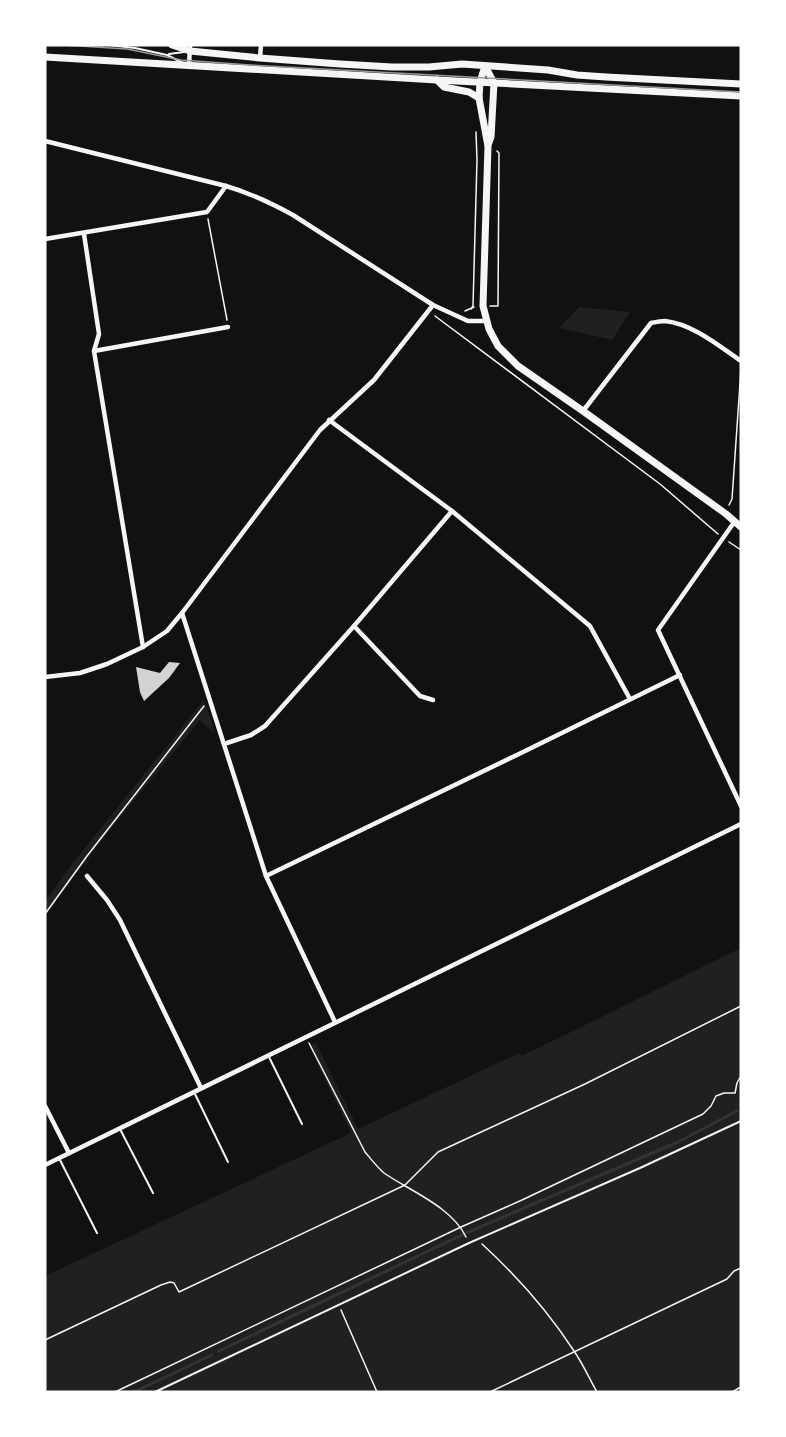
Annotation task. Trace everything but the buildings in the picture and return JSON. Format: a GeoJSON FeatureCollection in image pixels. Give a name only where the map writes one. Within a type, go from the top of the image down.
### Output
{"type":"FeatureCollection","features":[{"type":"Feature","properties":{"kind":"main road"},"geometry":{"type":"LineString","coordinates":[[172,45],[260,58],[392,67],[462,64],[606,77],[741,84]]}},
{"type":"Feature","properties":{"kind":"main road"},"geometry":{"type":"LineString","coordinates":[[45,57],[741,96]]}},
{"type":"Feature","properties":{"kind":"main road"},"geometry":{"type":"LineString","coordinates":[[485,66],[480,82],[479,98],[488,146]]}},
{"type":"Feature","properties":{"kind":"main road"},"geometry":{"type":"LineString","coordinates":[[485,66],[494,82],[488,146],[483,306],[489,329],[498,346],[518,366],[741,527]]}},
{"type":"Feature","properties":{"kind":"main road"},"geometry":{"type":"LineString","coordinates":[[437,80],[444,87],[469,92],[479,98]]}},
{"type":"Feature","properties":{"kind":"street"},"geometry":{"type":"LineString","coordinates":[[260,58],[261,45]]}},
{"type":"Feature","properties":{"kind":"street"},"geometry":{"type":"LineString","coordinates":[[189,66],[190,48]]}},
{"type":"Feature","properties":{"kind":"street"},"geometry":{"type":"LineString","coordinates":[[45,141],[248,192],[293,215],[433,305],[468,321],[487,321]]}},
{"type":"Feature","properties":{"kind":"street"},"geometry":{"type":"LineString","coordinates":[[45,239],[207,212],[226,186]]}},
{"type":"Feature","properties":{"kind":"street"},"geometry":{"type":"LineString","coordinates":[[84,234],[99,334],[94,351],[143,646]]}},
{"type":"Feature","properties":{"kind":"street"},"geometry":{"type":"LineString","coordinates":[[45,677],[80,673],[107,664],[167,631],[320,430],[374,380],[433,305]]}},
{"type":"Feature","properties":{"kind":"street"},"geometry":{"type":"LineString","coordinates":[[583,411],[651,323],[665,321],[684,326],[704,336],[741,361]]}},
{"type":"Feature","properties":{"kind":"street"},"geometry":{"type":"LineString","coordinates":[[94,351],[228,327]]}},
{"type":"Feature","properties":{"kind":"street"},"geometry":{"type":"LineString","coordinates":[[329,420],[452,511],[591,626],[630,699]]}},
{"type":"Feature","properties":{"kind":"street"},"geometry":{"type":"LineString","coordinates":[[224,744],[251,735],[265,726],[452,511]]}},
{"type":"Feature","properties":{"kind":"street"},"geometry":{"type":"LineString","coordinates":[[735,521],[658,630],[741,806]]}},
{"type":"Feature","properties":{"kind":"street"},"geometry":{"type":"LineString","coordinates":[[182,614],[266,876],[335,1023]]}},
{"type":"Feature","properties":{"kind":"street"},"geometry":{"type":"LineString","coordinates":[[354,626],[420,696],[433,700]]}},
{"type":"Feature","properties":{"kind":"street"},"geometry":{"type":"LineString","coordinates":[[266,876],[680,675]]}},
{"type":"Feature","properties":{"kind":"street"},"geometry":{"type":"LineString","coordinates":[[45,1165],[741,824]]}},
{"type":"Feature","properties":{"kind":"street"},"geometry":{"type":"LineString","coordinates":[[87,876],[120,920],[201,1088]]}},
{"type":"Feature","properties":{"kind":"street"},"geometry":{"type":"LineString","coordinates":[[45,1106],[69,1153]]}},
{"type":"Feature","properties":{"kind":"lane"},"geometry":{"type":"LineString","coordinates":[[108,45],[167,55],[189,66]]}},
{"type":"Feature","properties":{"kind":"lane"},"geometry":{"type":"LineString","coordinates":[[167,55],[190,48]]}},
{"type":"Feature","properties":{"kind":"lane"},"geometry":{"type":"LineString","coordinates":[[268,1055],[303,1124]]}},
{"type":"Feature","properties":{"kind":"lane"},"geometry":{"type":"LineString","coordinates":[[194,1092],[228,1162]]}},
{"type":"Feature","properties":{"kind":"lane"},"geometry":{"type":"LineString","coordinates":[[155,1392],[477,1239],[741,1121]]}},
{"type":"Feature","properties":{"kind":"lane"},"geometry":{"type":"LineString","coordinates":[[120,1128],[153,1193]]}},
{"type":"Feature","properties":{"kind":"lane"},"geometry":{"type":"LineString","coordinates":[[59,1158],[97,1233]]}},
{"type":"Feature","properties":{"kind":"path"},"geometry":{"type":"LineString","coordinates":[[470,310],[473,306],[476,131]]}},
{"type":"Feature","properties":{"kind":"path"},"geometry":{"type":"LineString","coordinates":[[488,146],[500,153],[498,306]]}},
{"type":"Feature","properties":{"kind":"path"},"geometry":{"type":"LineString","coordinates":[[207,212],[228,327]]}},
{"type":"Feature","properties":{"kind":"path"},"geometry":{"type":"LineString","coordinates":[[433,305],[435,317],[660,484],[723,538],[741,550]]}},
{"type":"Feature","properties":{"kind":"path"},"geometry":{"type":"LineString","coordinates":[[726,514],[732,499],[741,369]]}},
{"type":"Feature","properties":{"kind":"path"},"geometry":{"type":"LineString","coordinates":[[45,914],[87,856],[210,698]]}},
{"type":"Feature","properties":{"kind":"path"},"geometry":{"type":"LineString","coordinates":[[45,1340],[161,1285],[174,1283],[179,1292],[405,1185],[438,1152],[585,1084],[741,1006]]}},
{"type":"Feature","properties":{"kind":"path"},"geometry":{"type":"LineString","coordinates":[[306,1037],[365,1152],[374,1164],[383,1172],[434,1203],[461,1227],[466,1237]]}},
{"type":"Feature","properties":{"kind":"path"},"geometry":{"type":"LineString","coordinates":[[115,1392],[702,1114],[711,1106],[716,1095],[735,1093],[741,1076]]}},
{"type":"Feature","properties":{"kind":"path"},"geometry":{"type":"LineString","coordinates":[[477,1239],[509,1268],[531,1293],[574,1351],[597,1392]]}},
{"type":"Feature","properties":{"kind":"path"},"geometry":{"type":"LineString","coordinates":[[490,1392],[727,1279],[734,1271],[741,1268]]}},
{"type":"Feature","properties":{"kind":"path"},"geometry":{"type":"LineString","coordinates":[[338,1304],[377,1392]]}},
{"type":"Feature","properties":{"kind":"path"},"geometry":{"type":"LineString","coordinates":[[732,1392],[741,1388]]}},
{"type":"Feature","properties":{"kind":"shaded area"},"geometry":{"type":"Polygon","coordinates":[[[579,307],[630,312],[612,340],[559,328],[579,307]]]}},
{"type":"Feature","properties":{"kind":"shaded area"},"geometry":{"type":"Polygon","coordinates":[[[204,700],[214,733],[200,720],[113,826],[45,915],[45,901],[72,864],[204,700]]]}},
{"type":"Feature","properties":{"kind":"shaded area"},"geometry":{"type":"Polygon","coordinates":[[[741,948],[741,1392],[45,1392],[45,1276],[351,1133],[309,1046],[316,1043],[358,1129],[519,1053],[522,1056],[741,948]]]}},
{"type":"Feature","properties":{"kind":"waterway"},"geometry":{"type":"LineString","coordinates":[[219,1351],[466,1233],[678,1142],[737,1111]]}},
{"type":"Feature","properties":{"kind":"waterway"},"geometry":{"type":"LineString","coordinates":[[134,1392],[212,1355]]}},
{"type":"Feature","properties":{"kind":"tram line"},"geometry":{"type":"LineString","coordinates":[[63,45],[127,49],[181,60],[250,65],[741,92]]}}]}
